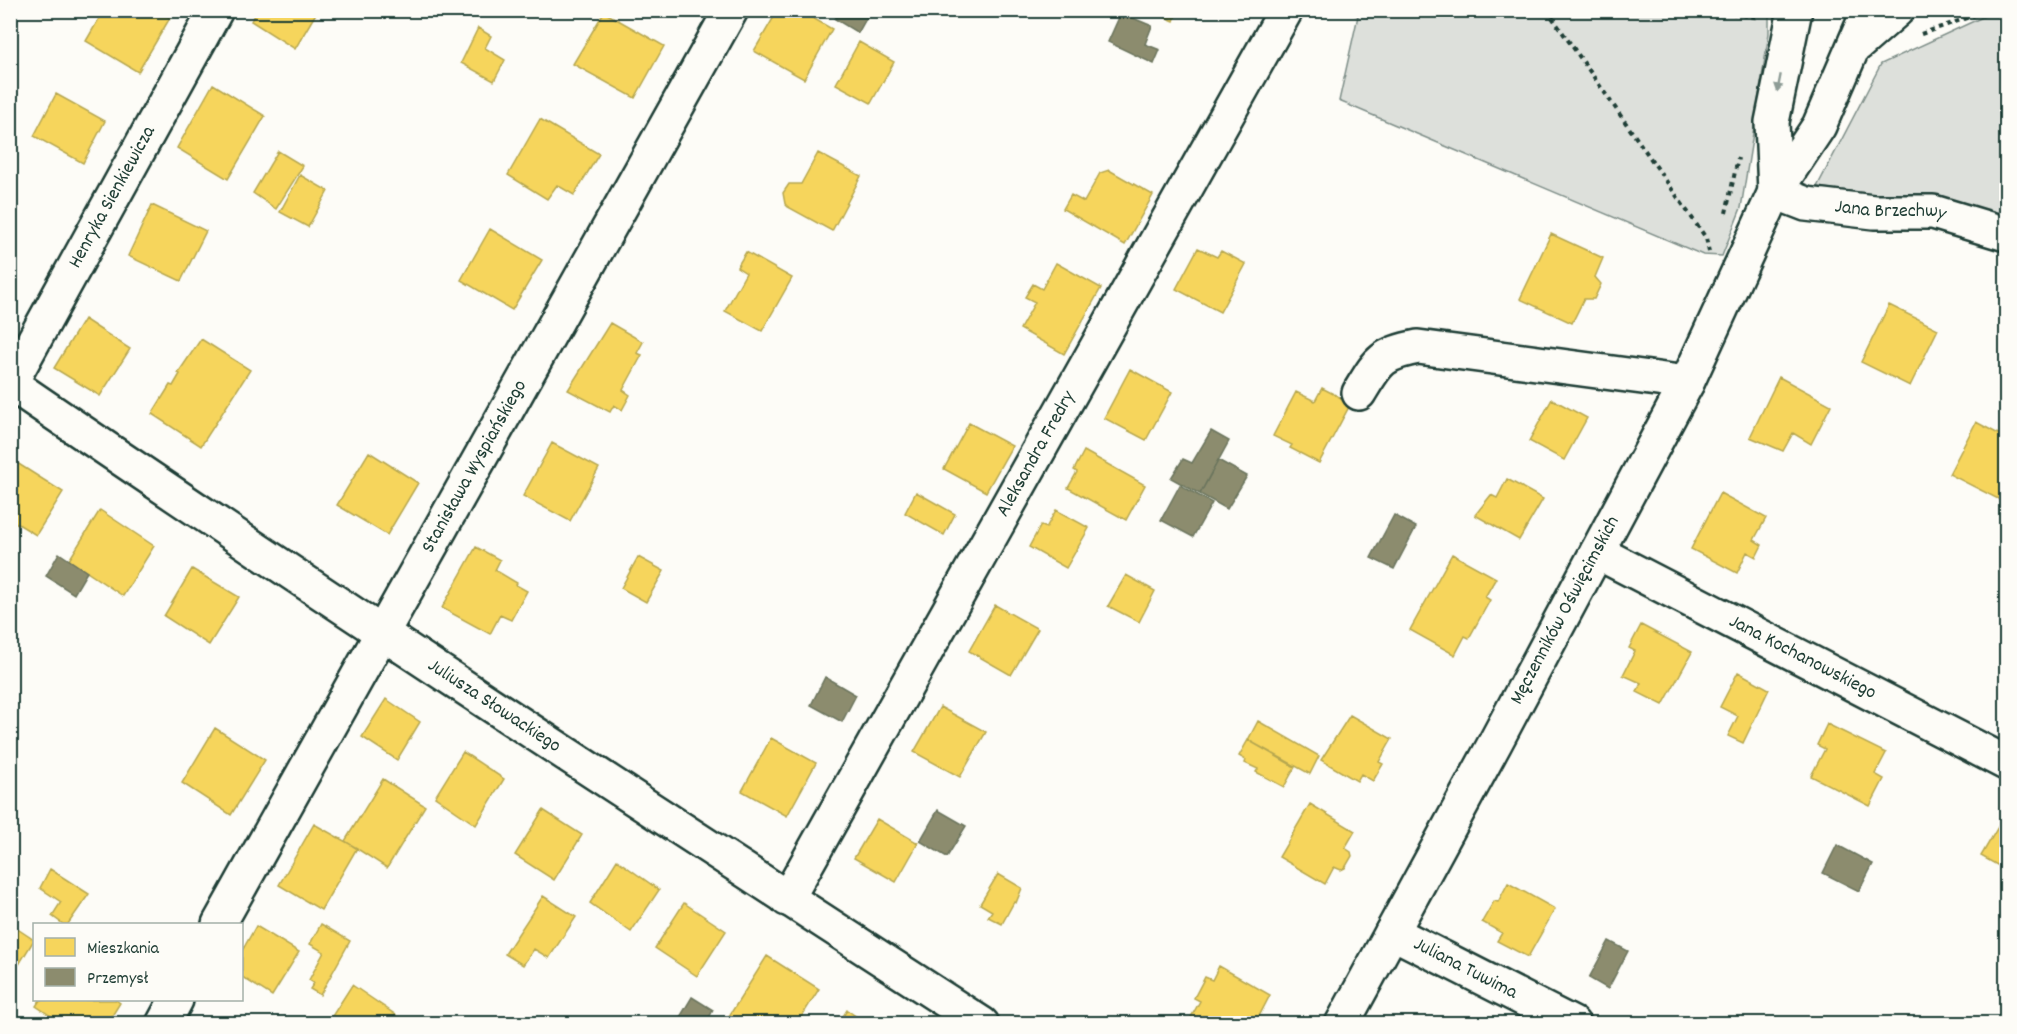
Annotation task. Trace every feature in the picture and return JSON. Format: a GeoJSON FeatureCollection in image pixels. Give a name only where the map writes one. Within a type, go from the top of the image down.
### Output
{"type":"FeatureCollection","features":[{"type":"Feature","properties":{"kind":"street","name":"Henryka Sienkiewicza"},"geometry":{"type":"LineString","coordinates":[[11,383],[216,10]]}},
{"type":"Feature","properties":{"kind":"street","name":"Stanisława Wyspiańskiego"},"geometry":{"type":"LineString","coordinates":[[220,923],[731,10]]}},
{"type":"Feature","properties":{"kind":"street","name":"Aleksandra Fredry"},"geometry":{"type":"LineString","coordinates":[[787,899],[1286,10]]}},
{"type":"Feature","properties":{"kind":"street","name":"Męczenników Oświęcimskich"},"geometry":{"type":"LineString","coordinates":[[1342,1023],[1687,383],[1775,192],[1819,126],[1869,10]]}},
{"type":"Feature","properties":{"kind":"street","name":"Męczenników Oświęcimskich"},"geometry":{"type":"LineString","coordinates":[[1775,192],[1772,122],[1784,16]]}},
{"type":"Feature","properties":{"kind":"street"},"geometry":{"type":"LineString","coordinates":[[1852,49],[1907,23]]}},
{"type":"Feature","properties":{"kind":"street","name":"Jana Brzechwy"},"geometry":{"type":"LineString","coordinates":[[1775,192],[1806,204],[1874,212],[1934,212],[2007,234]]}},
{"type":"Feature","properties":{"kind":"street"},"geometry":{"type":"LineString","coordinates":[[1359,393],[1378,362],[1402,350],[1418,347],[1687,383]]}},
{"type":"Feature","properties":{"kind":"street","name":"Juliusza Słowackiego"},"geometry":{"type":"LineString","coordinates":[[11,383],[383,633],[787,899],[982,1023]]}},
{"type":"Feature","properties":{"kind":"street","name":"Jana Kochanowskiego"},"geometry":{"type":"LineString","coordinates":[[1597,552],[2007,763]]}},
{"type":"Feature","properties":{"kind":"street","name":"Juliana Tuwima"},"geometry":{"type":"LineString","coordinates":[[1392,932],[1573,1023]]}},
{"type":"Feature","properties":{"kind":"street"},"geometry":{"type":"LineString","coordinates":[[163,1023],[175,1001]]}},
{"type":"Feature","properties":{"kind":"path"},"geometry":{"type":"LineString","coordinates":[[1547,10],[1706,238],[1710,256]]}},
{"type":"Feature","properties":{"kind":"path"},"geometry":{"type":"LineString","coordinates":[[1716,10],[1784,16]]}},
{"type":"Feature","properties":{"kind":"path"},"geometry":{"type":"LineString","coordinates":[[1907,23],[1989,10]]}},
{"type":"Feature","properties":{"kind":"shaded area"},"geometry":{"type":"Polygon","coordinates":[[[1346,11],[1769,11],[1769,33],[1741,208],[1722,256],[1703,255],[1339,101],[1358,16],[1346,11]]]}},
{"type":"Feature","properties":{"kind":"shaded area"},"geometry":{"type":"Polygon","coordinates":[[[2006,11],[2006,216],[1934,203],[1817,187],[1881,64],[1987,15],[2006,11]]]}},
{"type":"Feature","properties":{"kind":"building: Mieszkania"},"geometry":{"type":"Polygon","coordinates":[[[104,10],[157,10],[170,18],[138,72],[86,41],[104,10]]]}},
{"type":"Feature","properties":{"kind":"building: Mieszkania"},"geometry":{"type":"Polygon","coordinates":[[[257,10],[318,10],[295,49],[251,21],[257,10]]]}},
{"type":"Feature","properties":{"kind":"building: Mieszkania"},"geometry":{"type":"Polygon","coordinates":[[[778,10],[799,10],[832,29],[804,79],[754,51],[778,10]]]}},
{"type":"Feature","properties":{"kind":"building: Mieszkania"},"geometry":{"type":"Polygon","coordinates":[[[1148,10],[1178,10],[1174,21],[1148,10]]]}},
{"type":"Feature","properties":{"kind":"building: Mieszkania"},"geometry":{"type":"Polygon","coordinates":[[[604,12],[664,46],[635,98],[573,64],[604,12]]]}},
{"type":"Feature","properties":{"kind":"building: Mieszkania"},"geometry":{"type":"Polygon","coordinates":[[[478,28],[491,36],[485,48],[505,60],[494,81],[461,63],[478,28]]]}},
{"type":"Feature","properties":{"kind":"building: Mieszkania"},"geometry":{"type":"Polygon","coordinates":[[[859,42],[894,62],[871,103],[836,84],[859,42]]]}},
{"type":"Feature","properties":{"kind":"building: Mieszkania"},"geometry":{"type":"Polygon","coordinates":[[[213,84],[265,116],[228,179],[177,148],[213,84]]]}},
{"type":"Feature","properties":{"kind":"building: Mieszkania"},"geometry":{"type":"Polygon","coordinates":[[[56,94],[105,121],[83,163],[34,136],[56,94]]]}},
{"type":"Feature","properties":{"kind":"building: Mieszkania"},"geometry":{"type":"Polygon","coordinates":[[[540,119],[599,154],[574,195],[557,185],[547,199],[508,175],[540,119]]]}},
{"type":"Feature","properties":{"kind":"building: Mieszkania"},"geometry":{"type":"Polygon","coordinates":[[[278,151],[303,166],[276,209],[253,193],[278,151]]]}},
{"type":"Feature","properties":{"kind":"building: Mieszkania"},"geometry":{"type":"Polygon","coordinates":[[[818,153],[861,176],[832,231],[788,207],[785,204],[783,193],[789,184],[801,184],[818,153]]]}},
{"type":"Feature","properties":{"kind":"building: Mieszkania"},"geometry":{"type":"Polygon","coordinates":[[[1109,170],[1153,195],[1125,245],[1063,209],[1071,195],[1084,202],[1100,173],[1109,170]]]}},
{"type":"Feature","properties":{"kind":"building: Mieszkania"},"geometry":{"type":"Polygon","coordinates":[[[300,175],[328,191],[308,227],[280,212],[300,175]]]}},
{"type":"Feature","properties":{"kind":"building: Mieszkania"},"geometry":{"type":"Polygon","coordinates":[[[152,205],[206,231],[181,281],[128,256],[152,205]]]}},
{"type":"Feature","properties":{"kind":"building: Mieszkania"},"geometry":{"type":"Polygon","coordinates":[[[490,229],[542,260],[512,310],[461,280],[490,229]]]}},
{"type":"Feature","properties":{"kind":"building: Mieszkania"},"geometry":{"type":"Polygon","coordinates":[[[1551,234],[1603,258],[1595,277],[1601,284],[1594,299],[1584,299],[1572,323],[1520,299],[1551,234]]]}},
{"type":"Feature","properties":{"kind":"building: Mieszkania"},"geometry":{"type":"Polygon","coordinates":[[[1198,248],[1217,257],[1221,251],[1246,264],[1220,312],[1176,289],[1198,248]]]}},
{"type":"Feature","properties":{"kind":"building: Mieszkania"},"geometry":{"type":"Polygon","coordinates":[[[746,252],[792,278],[762,331],[725,311],[746,273],[737,267],[746,252]]]}},
{"type":"Feature","properties":{"kind":"building: Mieszkania"},"geometry":{"type":"Polygon","coordinates":[[[1056,263],[1101,288],[1064,354],[1020,329],[1035,302],[1025,297],[1033,284],[1042,289],[1056,263]]]}},
{"type":"Feature","properties":{"kind":"building: Mieszkania"},"geometry":{"type":"Polygon","coordinates":[[[1889,305],[1938,329],[1910,386],[1861,362],[1889,305]]]}},
{"type":"Feature","properties":{"kind":"building: Mieszkania"},"geometry":{"type":"Polygon","coordinates":[[[84,319],[130,349],[100,396],[54,368],[84,319]]]}},
{"type":"Feature","properties":{"kind":"building: Mieszkania"},"geometry":{"type":"Polygon","coordinates":[[[610,323],[643,342],[637,353],[642,355],[623,390],[630,395],[622,410],[614,405],[610,412],[568,390],[610,323]]]}},
{"type":"Feature","properties":{"kind":"building: Mieszkania"},"geometry":{"type":"Polygon","coordinates":[[[201,339],[250,370],[201,446],[152,414],[170,385],[173,386],[180,374],[178,373],[201,339]]]}},
{"type":"Feature","properties":{"kind":"building: Mieszkania"},"geometry":{"type":"Polygon","coordinates":[[[1130,369],[1172,392],[1146,440],[1104,418],[1130,369]]]}},
{"type":"Feature","properties":{"kind":"building: Mieszkania"},"geometry":{"type":"Polygon","coordinates":[[[1779,377],[1831,405],[1811,444],[1793,433],[1783,451],[1750,437],[1779,377]]]}},
{"type":"Feature","properties":{"kind":"building: Mieszkania"},"geometry":{"type":"Polygon","coordinates":[[[1322,388],[1351,403],[1319,463],[1290,448],[1292,445],[1273,436],[1296,392],[1315,401],[1322,388]]]}},
{"type":"Feature","properties":{"kind":"building: Mieszkania"},"geometry":{"type":"Polygon","coordinates":[[[1552,399],[1587,418],[1564,460],[1529,441],[1552,399]]]}},
{"type":"Feature","properties":{"kind":"building: Mieszkania"},"geometry":{"type":"Polygon","coordinates":[[[1976,422],[2006,438],[2006,497],[2004,502],[1949,474],[1976,422]]]}},
{"type":"Feature","properties":{"kind":"building: Mieszkania"},"geometry":{"type":"Polygon","coordinates":[[[969,423],[1012,446],[986,492],[944,469],[969,423]]]}},
{"type":"Feature","properties":{"kind":"building: Mieszkania"},"geometry":{"type":"Polygon","coordinates":[[[552,443],[599,468],[570,521],[523,496],[552,443]]]}},
{"type":"Feature","properties":{"kind":"building: Mieszkania"},"geometry":{"type":"Polygon","coordinates":[[[1084,451],[1145,485],[1126,520],[1068,488],[1077,472],[1074,470],[1084,451]]]}},
{"type":"Feature","properties":{"kind":"building: Mieszkania"},"geometry":{"type":"Polygon","coordinates":[[[369,452],[418,483],[387,535],[337,505],[369,452]]]}},
{"type":"Feature","properties":{"kind":"building: Mieszkania"},"geometry":{"type":"Polygon","coordinates":[[[17,463],[63,492],[36,535],[10,519],[10,473],[17,463]]]}},
{"type":"Feature","properties":{"kind":"building: Mieszkania"},"geometry":{"type":"Polygon","coordinates":[[[1507,479],[1543,499],[1519,540],[1475,515],[1491,495],[1497,498],[1507,479]]]}},
{"type":"Feature","properties":{"kind":"building: Mieszkania"},"geometry":{"type":"Polygon","coordinates":[[[916,492],[955,514],[944,535],[905,513],[916,492]]]}},
{"type":"Feature","properties":{"kind":"building: Mieszkania"},"geometry":{"type":"Polygon","coordinates":[[[1720,493],[1766,518],[1754,540],[1762,545],[1756,557],[1747,552],[1737,573],[1691,549],[1720,493]]]}},
{"type":"Feature","properties":{"kind":"building: Mieszkania"},"geometry":{"type":"Polygon","coordinates":[[[100,510],[154,546],[123,596],[69,560],[100,510]]]}},
{"type":"Feature","properties":{"kind":"building: Mieszkania"},"geometry":{"type":"Polygon","coordinates":[[[1056,510],[1089,528],[1066,568],[1029,547],[1041,525],[1046,528],[1056,510]]]}},
{"type":"Feature","properties":{"kind":"building: Mieszkania"},"geometry":{"type":"Polygon","coordinates":[[[476,547],[500,560],[495,570],[527,591],[511,620],[500,615],[490,634],[442,608],[476,547]]]}},
{"type":"Feature","properties":{"kind":"building: Mieszkania"},"geometry":{"type":"Polygon","coordinates":[[[1452,554],[1496,578],[1485,597],[1490,600],[1469,638],[1465,636],[1455,655],[1410,630],[1452,554]]]}},
{"type":"Feature","properties":{"kind":"building: Mieszkania"},"geometry":{"type":"Polygon","coordinates":[[[638,557],[664,571],[646,602],[621,588],[638,557]]]}},
{"type":"Feature","properties":{"kind":"building: Mieszkania"},"geometry":{"type":"Polygon","coordinates":[[[192,569],[239,597],[209,645],[164,616],[192,569]]]}},
{"type":"Feature","properties":{"kind":"building: Mieszkania"},"geometry":{"type":"Polygon","coordinates":[[[1126,575],[1155,591],[1139,622],[1108,606],[1126,575]]]}},
{"type":"Feature","properties":{"kind":"building: Mieszkania"},"geometry":{"type":"Polygon","coordinates":[[[995,605],[1038,629],[1011,675],[969,651],[995,605]]]}},
{"type":"Feature","properties":{"kind":"building: Mieszkania"},"geometry":{"type":"Polygon","coordinates":[[[1641,625],[1692,652],[1663,705],[1637,692],[1641,683],[1623,675],[1635,651],[1629,648],[1641,625]]]}},
{"type":"Feature","properties":{"kind":"building: Mieszkania"},"geometry":{"type":"Polygon","coordinates":[[[1738,672],[1769,689],[1743,743],[1728,736],[1738,716],[1720,707],[1738,672]]]}},
{"type":"Feature","properties":{"kind":"building: Mieszkania"},"geometry":{"type":"Polygon","coordinates":[[[386,699],[420,722],[397,760],[362,737],[386,699]]]}},
{"type":"Feature","properties":{"kind":"building: Mieszkania"},"geometry":{"type":"Polygon","coordinates":[[[940,707],[986,732],[960,777],[914,752],[940,707]]]}},
{"type":"Feature","properties":{"kind":"building: Mieszkania"},"geometry":{"type":"Polygon","coordinates":[[[1350,715],[1392,739],[1379,762],[1383,764],[1373,781],[1361,774],[1357,781],[1321,760],[1350,715]]]}},
{"type":"Feature","properties":{"kind":"building: Mieszkania"},"geometry":{"type":"Polygon","coordinates":[[[1258,721],[1319,756],[1310,774],[1248,740],[1258,721]]]}},
{"type":"Feature","properties":{"kind":"building: Mieszkania"},"geometry":{"type":"Polygon","coordinates":[[[1827,724],[1886,753],[1875,774],[1884,779],[1870,806],[1811,776],[1825,749],[1817,745],[1827,724]]]}},
{"type":"Feature","properties":{"kind":"building: Mieszkania"},"geometry":{"type":"Polygon","coordinates":[[[215,728],[265,760],[231,815],[182,783],[215,728]]]}},
{"type":"Feature","properties":{"kind":"building: Mieszkania"},"geometry":{"type":"Polygon","coordinates":[[[771,738],[816,763],[787,816],[742,791],[771,738]]]}},
{"type":"Feature","properties":{"kind":"building: Mieszkania"},"geometry":{"type":"Polygon","coordinates":[[[1248,740],[1295,767],[1284,787],[1256,772],[1258,769],[1245,763],[1246,760],[1239,756],[1248,740]]]}},
{"type":"Feature","properties":{"kind":"building: Mieszkania"},"geometry":{"type":"Polygon","coordinates":[[[463,752],[504,779],[476,825],[435,797],[463,752]]]}},
{"type":"Feature","properties":{"kind":"building: Mieszkania"},"geometry":{"type":"Polygon","coordinates":[[[383,779],[425,806],[387,868],[345,841],[383,779]]]}},
{"type":"Feature","properties":{"kind":"building: Mieszkania"},"geometry":{"type":"Polygon","coordinates":[[[1310,804],[1355,831],[1345,848],[1351,852],[1352,856],[1345,868],[1341,870],[1334,867],[1325,884],[1279,857],[1310,804]]]}},
{"type":"Feature","properties":{"kind":"building: Mieszkania"},"geometry":{"type":"Polygon","coordinates":[[[543,810],[582,835],[554,880],[515,855],[543,810]]]}},
{"type":"Feature","properties":{"kind":"building: Mieszkania"},"geometry":{"type":"Polygon","coordinates":[[[2006,815],[2006,870],[1981,856],[2006,815]]]}},
{"type":"Feature","properties":{"kind":"building: Mieszkania"},"geometry":{"type":"Polygon","coordinates":[[[877,819],[918,843],[896,882],[854,858],[877,819]]]}},
{"type":"Feature","properties":{"kind":"building: Mieszkania"},"geometry":{"type":"Polygon","coordinates":[[[314,824],[357,848],[321,910],[279,885],[314,824]]]}},
{"type":"Feature","properties":{"kind":"building: Mieszkania"},"geometry":{"type":"Polygon","coordinates":[[[617,860],[659,890],[631,932],[590,903],[617,860]]]}},
{"type":"Feature","properties":{"kind":"building: Mieszkania"},"geometry":{"type":"Polygon","coordinates":[[[50,869],[89,894],[69,923],[62,923],[52,916],[61,902],[40,888],[50,869]]]}},
{"type":"Feature","properties":{"kind":"building: Mieszkania"},"geometry":{"type":"Polygon","coordinates":[[[998,874],[1022,888],[1016,903],[1014,902],[1002,924],[988,917],[992,911],[980,904],[998,874]]]}},
{"type":"Feature","properties":{"kind":"building: Mieszkania"},"geometry":{"type":"Polygon","coordinates":[[[1508,883],[1555,909],[1528,957],[1497,941],[1502,933],[1482,922],[1494,901],[1498,902],[1508,883]]]}},
{"type":"Feature","properties":{"kind":"building: Mieszkania"},"geometry":{"type":"Polygon","coordinates":[[[543,896],[576,917],[549,958],[534,949],[523,965],[505,954],[543,896]]]}},
{"type":"Feature","properties":{"kind":"building: Mieszkania"},"geometry":{"type":"Polygon","coordinates":[[[684,903],[726,931],[697,976],[655,948],[684,903]]]}},
{"type":"Feature","properties":{"kind":"building: Mieszkania"},"geometry":{"type":"Polygon","coordinates":[[[10,924],[33,939],[33,942],[10,979],[10,924]]]}},
{"type":"Feature","properties":{"kind":"building: Mieszkania"},"geometry":{"type":"Polygon","coordinates":[[[321,924],[350,941],[320,995],[310,989],[314,983],[309,980],[324,952],[310,944],[321,924]]]}},
{"type":"Feature","properties":{"kind":"building: Mieszkania"},"geometry":{"type":"Polygon","coordinates":[[[256,926],[299,952],[272,996],[243,978],[243,949],[256,926]]]}},
{"type":"Feature","properties":{"kind":"building: Mieszkania"},"geometry":{"type":"Polygon","coordinates":[[[767,956],[819,989],[797,1024],[724,1024],[767,956]]]}},
{"type":"Feature","properties":{"kind":"building: Mieszkania"},"geometry":{"type":"Polygon","coordinates":[[[1219,966],[1270,995],[1255,1024],[1198,1024],[1190,1019],[1200,1001],[1194,998],[1205,977],[1212,980],[1219,966]]]}},
{"type":"Feature","properties":{"kind":"building: Mieszkania"},"geometry":{"type":"Polygon","coordinates":[[[352,985],[396,1015],[391,1024],[327,1024],[352,985]]]}},
{"type":"Feature","properties":{"kind":"building: Mieszkania"},"geometry":{"type":"Polygon","coordinates":[[[39,1001],[117,1001],[120,1003],[107,1024],[63,1024],[36,1006],[39,1001]]]}},
{"type":"Feature","properties":{"kind":"building: Mieszkania"},"geometry":{"type":"Polygon","coordinates":[[[847,1010],[867,1024],[838,1024],[847,1010]]]}},
{"type":"Feature","properties":{"kind":"building: Przemysł"},"geometry":{"type":"Polygon","coordinates":[[[840,10],[871,10],[858,33],[835,19],[840,10]]]}},
{"type":"Feature","properties":{"kind":"building: Przemysł"},"geometry":{"type":"Polygon","coordinates":[[[1121,13],[1152,26],[1145,44],[1160,50],[1154,64],[1108,42],[1121,13]]]}},
{"type":"Feature","properties":{"kind":"building: Przemysł"},"geometry":{"type":"Polygon","coordinates":[[[1211,431],[1229,441],[1200,494],[1171,478],[1183,459],[1192,463],[1211,431]]]}},
{"type":"Feature","properties":{"kind":"building: Przemysł"},"geometry":{"type":"Polygon","coordinates":[[[1218,460],[1247,476],[1227,509],[1200,494],[1218,460]]]}},
{"type":"Feature","properties":{"kind":"building: Przemysł"},"geometry":{"type":"Polygon","coordinates":[[[1180,485],[1212,503],[1193,537],[1161,520],[1180,485]]]}},
{"type":"Feature","properties":{"kind":"building: Przemysł"},"geometry":{"type":"Polygon","coordinates":[[[1394,515],[1416,527],[1394,569],[1371,558],[1394,515]]]}},
{"type":"Feature","properties":{"kind":"building: Przemysł"},"geometry":{"type":"Polygon","coordinates":[[[59,553],[87,572],[74,594],[46,576],[59,553]]]}},
{"type":"Feature","properties":{"kind":"building: Przemysł"},"geometry":{"type":"Polygon","coordinates":[[[825,677],[856,695],[842,722],[811,705],[825,677]]]}},
{"type":"Feature","properties":{"kind":"building: Przemysł"},"geometry":{"type":"Polygon","coordinates":[[[938,810],[966,826],[947,857],[920,841],[938,810]]]}},
{"type":"Feature","properties":{"kind":"building: Przemysł"},"geometry":{"type":"Polygon","coordinates":[[[1837,845],[1873,864],[1859,891],[1823,873],[1837,845]]]}},
{"type":"Feature","properties":{"kind":"building: Przemysł"},"geometry":{"type":"Polygon","coordinates":[[[1609,941],[1628,951],[1608,989],[1589,978],[1609,941]]]}},
{"type":"Feature","properties":{"kind":"building: Przemysł"},"geometry":{"type":"Polygon","coordinates":[[[692,997],[713,1010],[706,1024],[676,1024],[692,997]]]}}]}
